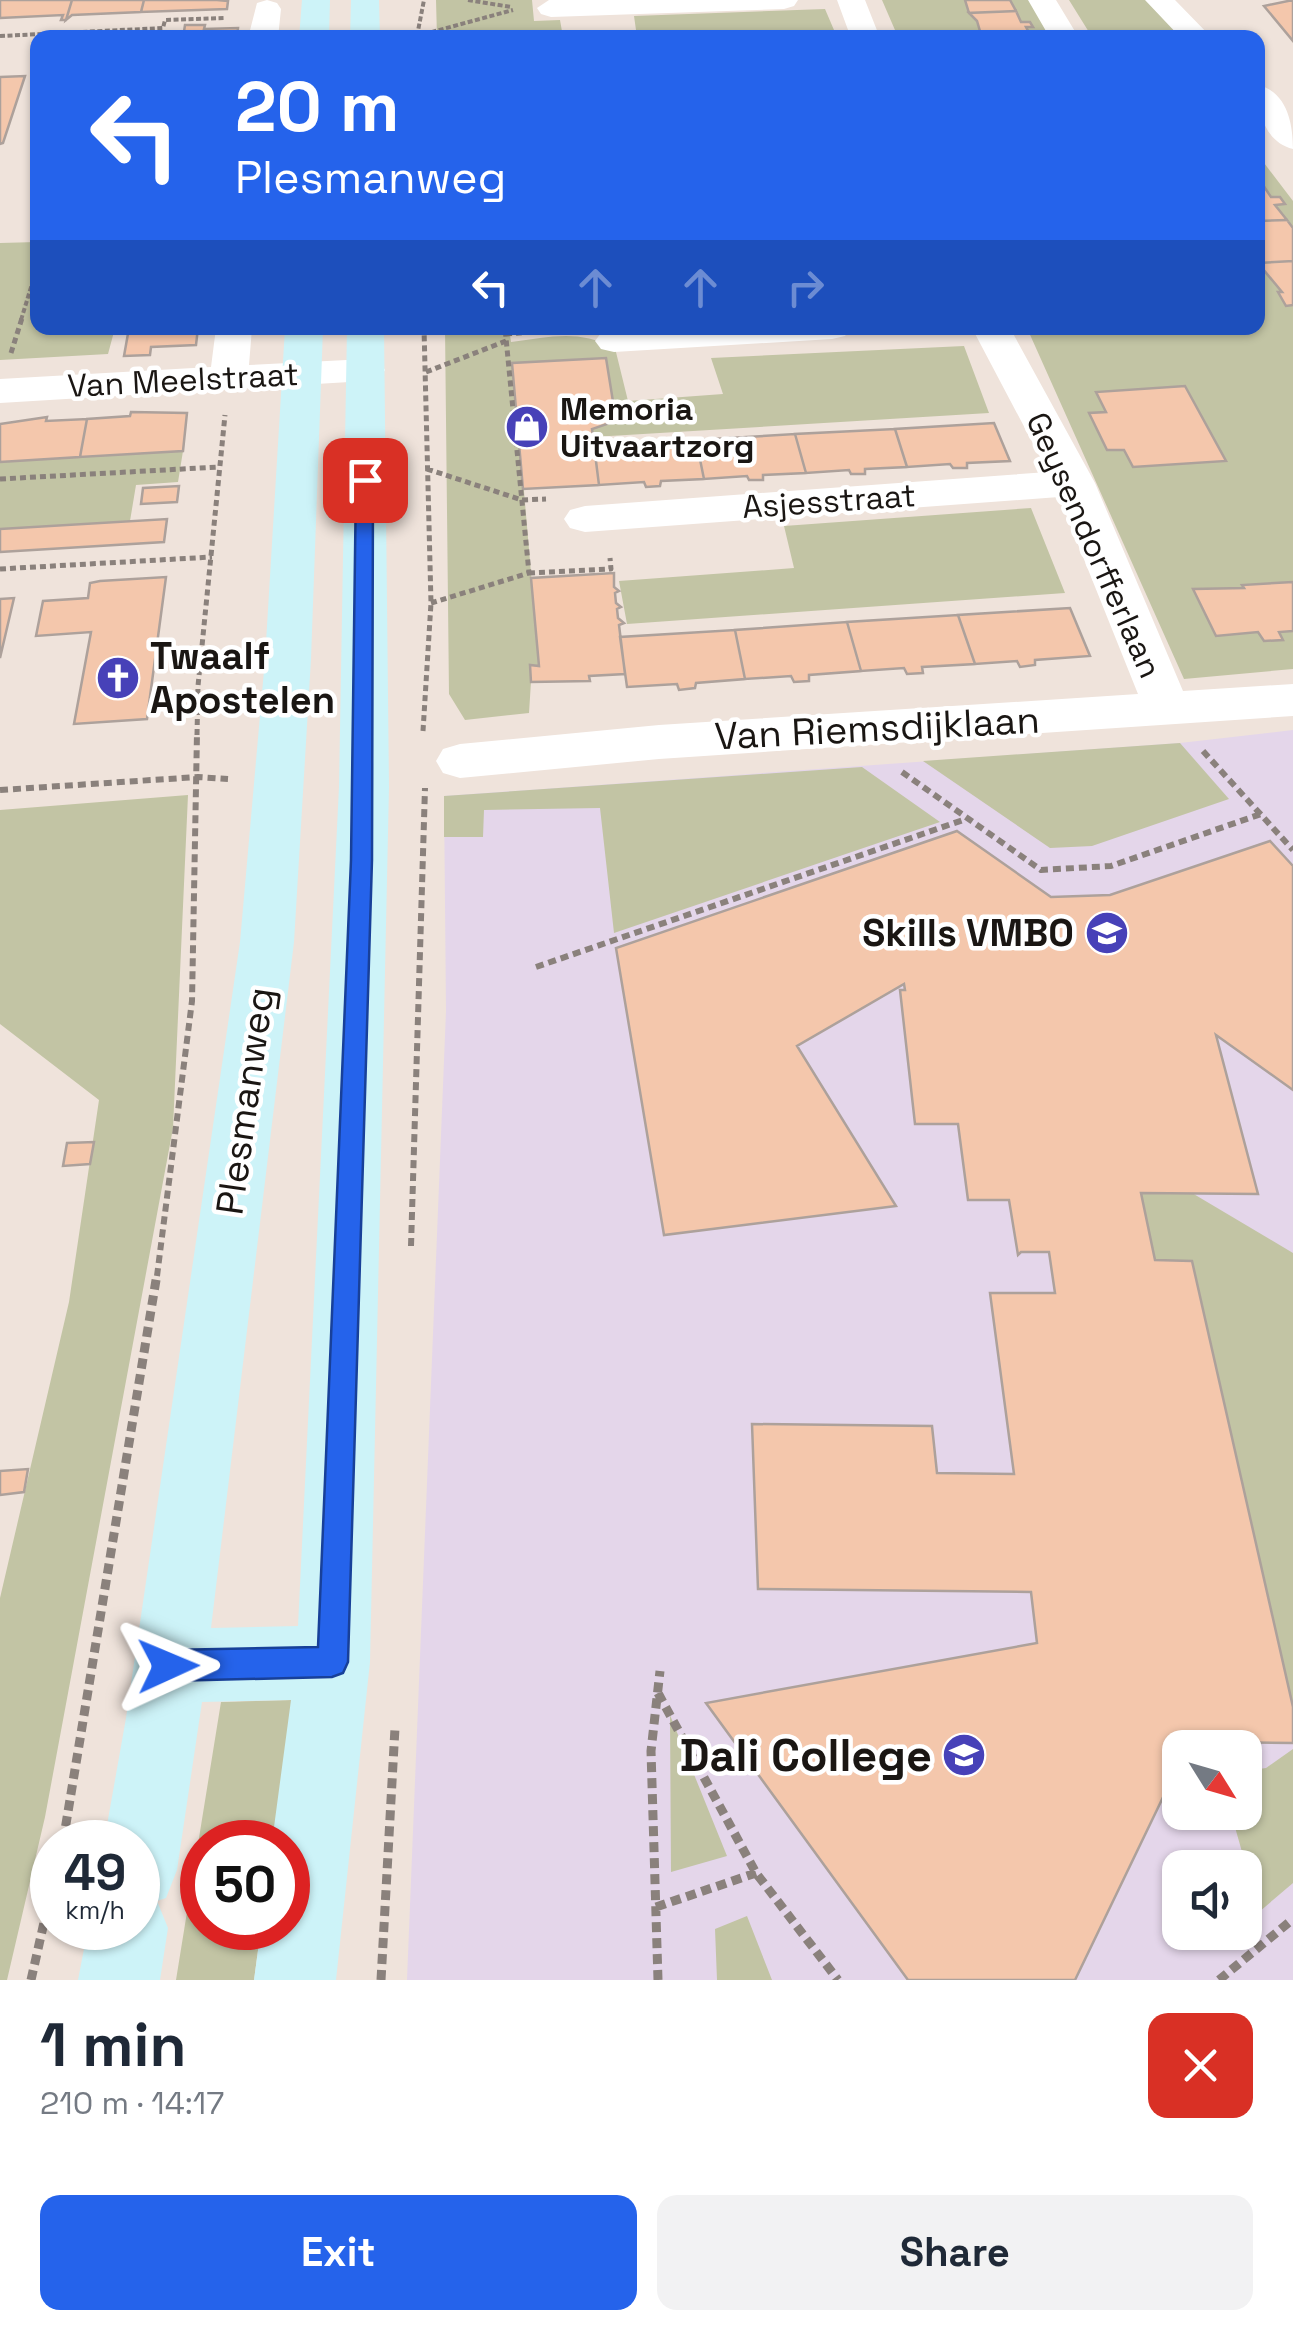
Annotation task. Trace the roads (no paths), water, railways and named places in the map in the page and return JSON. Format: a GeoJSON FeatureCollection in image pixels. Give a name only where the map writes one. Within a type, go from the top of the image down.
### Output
{"type":"FeatureCollection","features":[{"type":"Feature","properties":{"kind":"main road"},"geometry":{"type":"LineString","coordinates":[[314,30],[316,0]]}},
{"type":"Feature","properties":{"kind":"main road"},"geometry":{"type":"LineString","coordinates":[[365,0],[365,30]]}},
{"type":"Feature","properties":{"kind":"main road","name":"Plesmanweg"},"geometry":{"type":"LineString","coordinates":[[145,1820],[267,942],[288,659],[304,335]]}},
{"type":"Feature","properties":{"kind":"main road"},"geometry":{"type":"LineString","coordinates":[[296,1980],[332,1662],[362,860],[386,357]]}},
{"type":"Feature","properties":{"kind":"main road"},"geometry":{"type":"LineString","coordinates":[[168,1666],[332,1662]]}},
{"type":"Feature","properties":{"kind":"main road"},"geometry":{"type":"LineString","coordinates":[[119,1980],[124,1950]]}},
{"type":"Feature","properties":{"kind":"street"},"geometry":{"type":"LineString","coordinates":[[551,8],[784,0]]}},
{"type":"Feature","properties":{"kind":"street"},"geometry":{"type":"LineString","coordinates":[[851,0],[863,30]]}},
{"type":"Feature","properties":{"kind":"street"},"geometry":{"type":"LineString","coordinates":[[1042,0],[1060,30]]}},
{"type":"Feature","properties":{"kind":"street"},"geometry":{"type":"LineString","coordinates":[[1159,0],[1190,30]]}},
{"type":"Feature","properties":{"kind":"street"},"geometry":{"type":"LineString","coordinates":[[1265,92],[1293,139]]}},
{"type":"Feature","properties":{"kind":"street"},"geometry":{"type":"LineString","coordinates":[[229,379],[233,335]]}},
{"type":"Feature","properties":{"kind":"street"},"geometry":{"type":"LineString","coordinates":[[614,341],[715,335]]}},
{"type":"Feature","properties":{"kind":"street","name":"Geysendorfferlaan"},"geometry":{"type":"LineString","coordinates":[[995,335],[1074,483],[1168,711]]}},
{"type":"Feature","properties":{"kind":"street","name":"Van Meelstraat"},"geometry":{"type":"LineString","coordinates":[[0,391],[229,379],[303,372],[386,357]]}},
{"type":"Feature","properties":{"kind":"street","name":"Asjesstraat"},"geometry":{"type":"LineString","coordinates":[[584,520],[1074,483]]}},
{"type":"Feature","properties":{"kind":"street","name":"Van Riemsdijklaan"},"geometry":{"type":"LineString","coordinates":[[442,753],[1168,711],[1293,700]]}},
{"type":"Feature","properties":{"kind":"place","name":"Memoria Uitvaartzorg"},"geometry":{"type":"Point","coordinates":[527,427]}},
{"type":"Feature","properties":{"kind":"place","name":"Twaalf Apostelen"},"geometry":{"type":"Point","coordinates":[118,678]}},
{"type":"Feature","properties":{"kind":"place","name":"Skills VMBO"},"geometry":{"type":"Point","coordinates":[1107,933]}},
{"type":"Feature","properties":{"kind":"place","name":"Dali College"},"geometry":{"type":"Point","coordinates":[964,1755]}}]}
